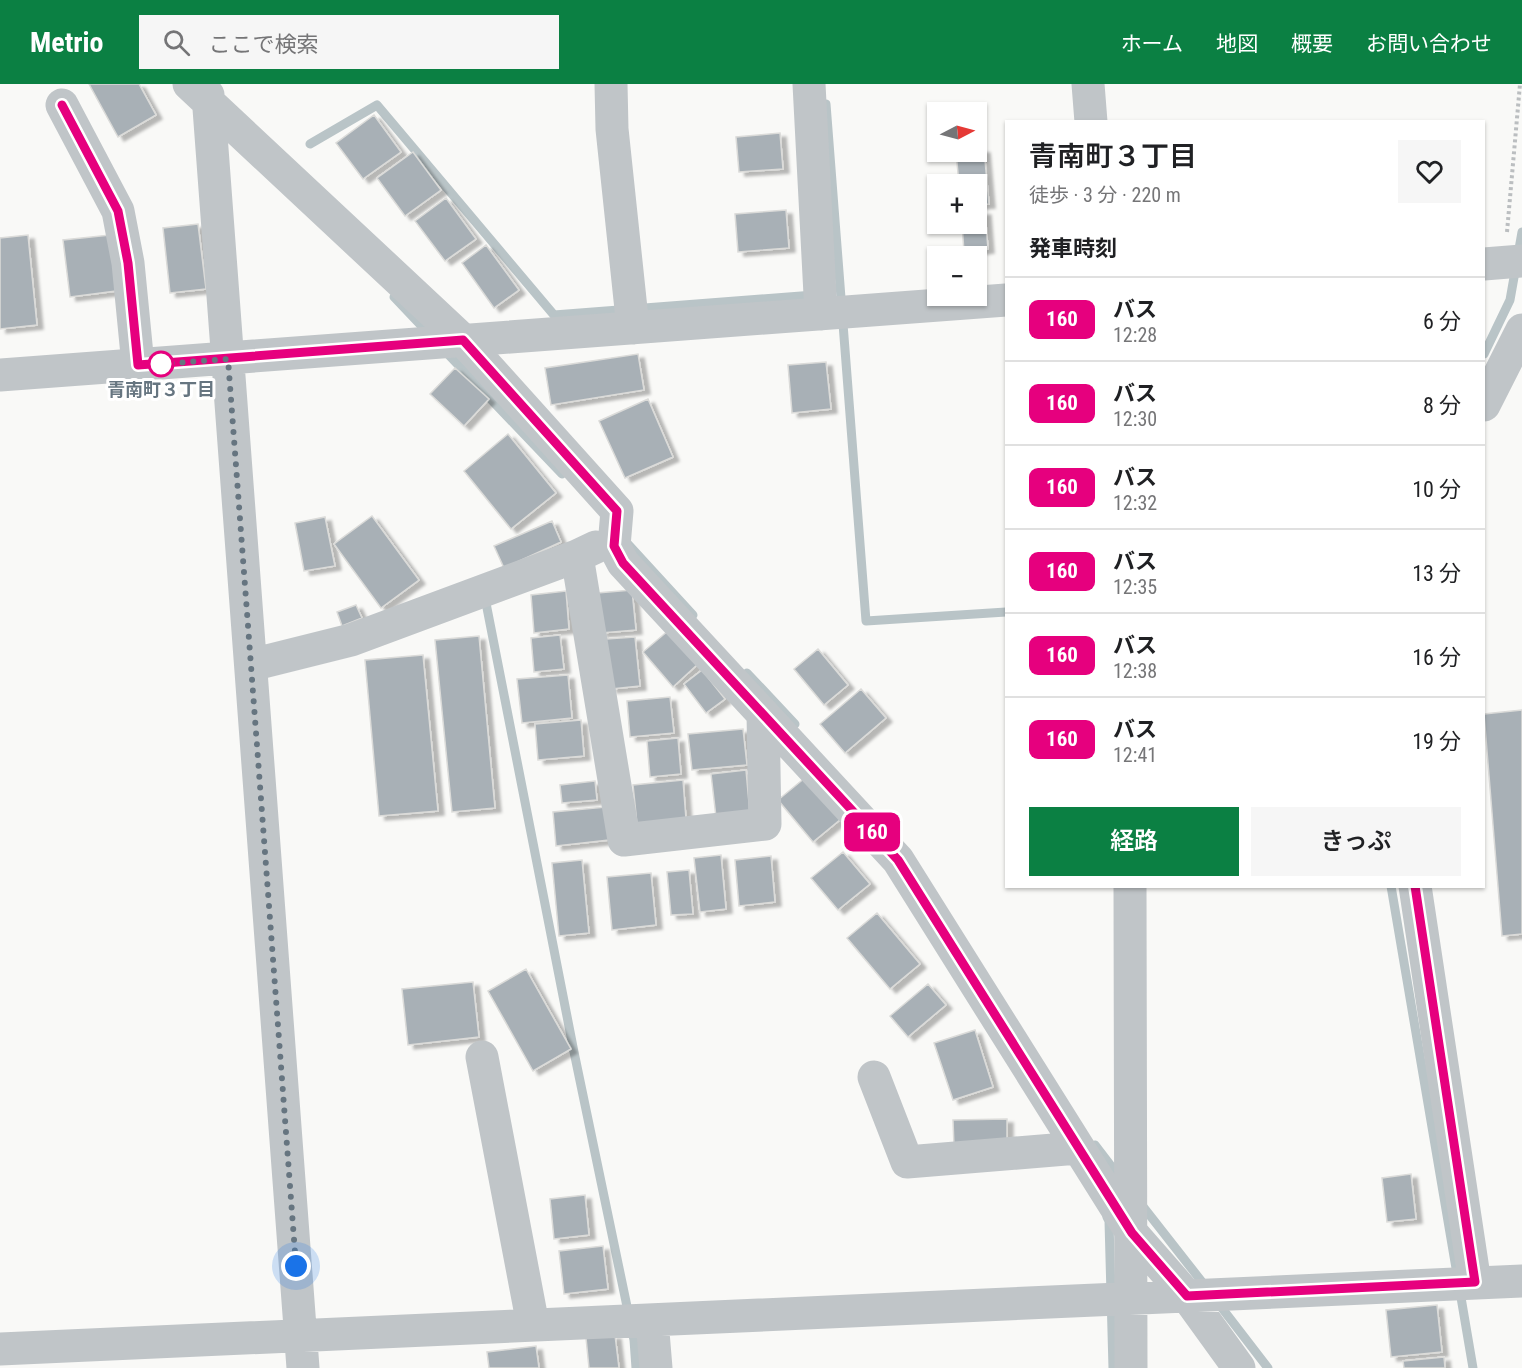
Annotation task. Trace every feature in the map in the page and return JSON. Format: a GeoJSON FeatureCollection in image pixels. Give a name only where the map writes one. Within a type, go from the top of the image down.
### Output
{"type":"FeatureCollection","features":[{"type":"Feature","properties":{"kind":"street"},"geometry":{"type":"LineString","coordinates":[[611,84],[612,129],[633,328]]}},
{"type":"Feature","properties":{"kind":"street"},"geometry":{"type":"LineString","coordinates":[[809,84],[821,314]]}},
{"type":"Feature","properties":{"kind":"street"},"geometry":{"type":"LineString","coordinates":[[1088,84],[1091,120]]}},
{"type":"Feature","properties":{"kind":"street"},"geometry":{"type":"LineString","coordinates":[[202,91],[463,340],[617,511],[614,546],[623,563],[898,860],[1132,1233],[1187,1296],[1239,1368]]}},
{"type":"Feature","properties":{"kind":"street"},"geometry":{"type":"LineString","coordinates":[[202,91],[228,359],[303,1368]]}},
{"type":"Feature","properties":{"kind":"street"},"geometry":{"type":"LineString","coordinates":[[62,105],[118,211],[128,263],[138,365]]}},
{"type":"Feature","properties":{"kind":"street"},"geometry":{"type":"LineString","coordinates":[[0,375],[1005,300]]}},
{"type":"Feature","properties":{"kind":"street"},"geometry":{"type":"LineString","coordinates":[[1485,403],[1522,330]]}},
{"type":"Feature","properties":{"kind":"street"},"geometry":{"type":"LineString","coordinates":[[251,664],[351,640],[576,556],[614,538]]}},
{"type":"Feature","properties":{"kind":"street"},"geometry":{"type":"LineString","coordinates":[[576,556],[624,840],[765,824],[763,714]]}},
{"type":"Feature","properties":{"kind":"street"},"geometry":{"type":"LineString","coordinates":[[1130,888],[1131,1368]]}},
{"type":"Feature","properties":{"kind":"street"},"geometry":{"type":"LineString","coordinates":[[1415,888],[1475,1282]]}},
{"type":"Feature","properties":{"kind":"street"},"geometry":{"type":"LineString","coordinates":[[482,1057],[533,1325]]}},
{"type":"Feature","properties":{"kind":"street"},"geometry":{"type":"LineString","coordinates":[[874,1077],[907,1162],[1078,1148]]}},
{"type":"Feature","properties":{"kind":"street"},"geometry":{"type":"LineString","coordinates":[[0,1349],[1522,1281]]}},
{"type":"Feature","properties":{"kind":"street"},"geometry":{"type":"LineString","coordinates":[[652,1320],[656,1368]]}},
{"type":"Feature","properties":{"kind":"path"},"geometry":{"type":"LineString","coordinates":[[1503,263],[1520,84]]}},
{"type":"Feature","properties":{"kind":"building"},"geometry":{"type":"Polygon","coordinates":[[[89,84],[139,84],[156,115],[118,137],[89,84]]]}},
{"type":"Feature","properties":{"kind":"building"},"geometry":{"type":"Polygon","coordinates":[[[374,115],[401,152],[363,179],[336,143],[374,115]]]}},
{"type":"Feature","properties":{"kind":"building"},"geometry":{"type":"Polygon","coordinates":[[[780,133],[783,169],[739,172],[736,137],[780,133]]]}},
{"type":"Feature","properties":{"kind":"building"},"geometry":{"type":"Polygon","coordinates":[[[413,152],[441,190],[405,216],[377,178],[413,152]]]}},
{"type":"Feature","properties":{"kind":"building"},"geometry":{"type":"Polygon","coordinates":[[[957,162],[985,162],[986,174],[958,174],[957,162]]]}},
{"type":"Feature","properties":{"kind":"building"},"geometry":{"type":"Polygon","coordinates":[[[446,198],[476,239],[445,261],[415,221],[446,198]]]}},
{"type":"Feature","properties":{"kind":"building"},"geometry":{"type":"Polygon","coordinates":[[[786,210],[789,248],[738,252],[735,214],[786,210]]]}},
{"type":"Feature","properties":{"kind":"building"},"geometry":{"type":"Polygon","coordinates":[[[198,224],[206,289],[170,293],[163,228],[198,224]]]}},
{"type":"Feature","properties":{"kind":"building"},"geometry":{"type":"Polygon","coordinates":[[[963,234],[987,234],[988,249],[987,246],[964,246],[963,234]]]}},
{"type":"Feature","properties":{"kind":"building"},"geometry":{"type":"Polygon","coordinates":[[[28,235],[37,325],[0,329],[0,238],[28,235]]]}},
{"type":"Feature","properties":{"kind":"building"},"geometry":{"type":"Polygon","coordinates":[[[110,235],[116,291],[70,297],[63,240],[110,235]]]}},
{"type":"Feature","properties":{"kind":"building"},"geometry":{"type":"Polygon","coordinates":[[[486,245],[519,290],[494,308],[462,263],[486,245]]]}},
{"type":"Feature","properties":{"kind":"building"},"geometry":{"type":"Polygon","coordinates":[[[638,354],[644,390],[551,405],[545,368],[638,354]]]}},
{"type":"Feature","properties":{"kind":"building"},"geometry":{"type":"Polygon","coordinates":[[[826,362],[831,409],[792,413],[788,365],[826,362]]]}},
{"type":"Feature","properties":{"kind":"building"},"geometry":{"type":"Polygon","coordinates":[[[455,368],[489,399],[464,426],[430,394],[455,368]]]}},
{"type":"Feature","properties":{"kind":"building"},"geometry":{"type":"Polygon","coordinates":[[[648,399],[673,457],[625,478],[599,421],[648,399]]]}},
{"type":"Feature","properties":{"kind":"building"},"geometry":{"type":"Polygon","coordinates":[[[508,434],[556,493],[511,529],[464,471],[508,434]]]}},
{"type":"Feature","properties":{"kind":"building"},"geometry":{"type":"Polygon","coordinates":[[[372,516],[419,580],[381,608],[334,544],[372,516]]]}},
{"type":"Feature","properties":{"kind":"building"},"geometry":{"type":"Polygon","coordinates":[[[325,517],[335,566],[304,571],[295,523],[325,517]]]}},
{"type":"Feature","properties":{"kind":"building"},"geometry":{"type":"Polygon","coordinates":[[[552,521],[561,542],[504,568],[494,546],[552,521]]]}},
{"type":"Feature","properties":{"kind":"building"},"geometry":{"type":"Polygon","coordinates":[[[632,590],[636,630],[601,633],[597,593],[632,590]]]}},
{"type":"Feature","properties":{"kind":"building"},"geometry":{"type":"Polygon","coordinates":[[[566,591],[569,629],[534,633],[531,595],[566,591]]]}},
{"type":"Feature","properties":{"kind":"building"},"geometry":{"type":"Polygon","coordinates":[[[356,605],[362,618],[342,626],[337,612],[356,605]]]}},
{"type":"Feature","properties":{"kind":"building"},"geometry":{"type":"Polygon","coordinates":[[[669,630],[698,664],[673,687],[643,652],[669,630]]]}},
{"type":"Feature","properties":{"kind":"building"},"geometry":{"type":"Polygon","coordinates":[[[560,635],[564,669],[534,672],[531,638],[560,635]]]}},
{"type":"Feature","properties":{"kind":"building"},"geometry":{"type":"Polygon","coordinates":[[[479,636],[495,808],[452,812],[435,640],[479,636]]]}},
{"type":"Feature","properties":{"kind":"building"},"geometry":{"type":"Polygon","coordinates":[[[635,637],[640,686],[611,689],[606,639],[635,637]]]}},
{"type":"Feature","properties":{"kind":"building"},"geometry":{"type":"Polygon","coordinates":[[[818,649],[848,685],[824,705],[794,669],[818,649]]]}},
{"type":"Feature","properties":{"kind":"building"},"geometry":{"type":"Polygon","coordinates":[[[423,655],[438,811],[379,816],[365,660],[423,655]]]}},
{"type":"Feature","properties":{"kind":"building"},"geometry":{"type":"Polygon","coordinates":[[[702,670],[725,699],[706,713],[684,684],[702,670]]]}},
{"type":"Feature","properties":{"kind":"building"},"geometry":{"type":"Polygon","coordinates":[[[568,675],[572,718],[522,723],[517,679],[568,675]]]}},
{"type":"Feature","properties":{"kind":"building"},"geometry":{"type":"Polygon","coordinates":[[[861,689],[886,718],[845,753],[820,724],[861,689]]]}},
{"type":"Feature","properties":{"kind":"building"},"geometry":{"type":"Polygon","coordinates":[[[670,697],[674,733],[630,737],[627,701],[670,697]]]}},
{"type":"Feature","properties":{"kind":"building"},"geometry":{"type":"Polygon","coordinates":[[[1522,710],[1522,934],[1502,936],[1485,714],[1522,710]]]}},
{"type":"Feature","properties":{"kind":"building"},"geometry":{"type":"Polygon","coordinates":[[[581,720],[584,756],[538,760],[535,724],[581,720]]]}},
{"type":"Feature","properties":{"kind":"building"},"geometry":{"type":"Polygon","coordinates":[[[743,729],[747,765],[692,770],[688,734],[743,729]]]}},
{"type":"Feature","properties":{"kind":"building"},"geometry":{"type":"Polygon","coordinates":[[[678,738],[681,774],[650,777],[647,741],[678,738]]]}},
{"type":"Feature","properties":{"kind":"building"},"geometry":{"type":"Polygon","coordinates":[[[746,770],[750,814],[716,817],[711,774],[746,770]]]}},
{"type":"Feature","properties":{"kind":"building"},"geometry":{"type":"Polygon","coordinates":[[[806,777],[841,819],[813,842],[778,800],[806,777]]]}},
{"type":"Feature","properties":{"kind":"building"},"geometry":{"type":"Polygon","coordinates":[[[683,780],[686,819],[637,824],[633,785],[683,780]]]}},
{"type":"Feature","properties":{"kind":"building"},"geometry":{"type":"Polygon","coordinates":[[[595,781],[597,800],[562,803],[560,785],[595,781]]]}},
{"type":"Feature","properties":{"kind":"building"},"geometry":{"type":"Polygon","coordinates":[[[606,807],[609,840],[556,846],[553,812],[606,807]]]}},
{"type":"Feature","properties":{"kind":"building"},"geometry":{"type":"Polygon","coordinates":[[[843,852],[870,884],[838,910],[811,878],[843,852]]]}},
{"type":"Feature","properties":{"kind":"building"},"geometry":{"type":"Polygon","coordinates":[[[721,855],[726,909],[700,912],[694,858],[721,855]]]}},
{"type":"Feature","properties":{"kind":"building"},"geometry":{"type":"Polygon","coordinates":[[[771,856],[775,902],[739,906],[735,860],[771,856]]]}},
{"type":"Feature","properties":{"kind":"building"},"geometry":{"type":"Polygon","coordinates":[[[582,860],[589,933],[559,936],[552,863],[582,860]]]}},
{"type":"Feature","properties":{"kind":"building"},"geometry":{"type":"Polygon","coordinates":[[[689,870],[693,914],[671,915],[667,872],[689,870]]]}},
{"type":"Feature","properties":{"kind":"building"},"geometry":{"type":"Polygon","coordinates":[[[651,873],[656,925],[612,930],[607,877],[651,873]]]}},
{"type":"Feature","properties":{"kind":"building"},"geometry":{"type":"Polygon","coordinates":[[[877,913],[920,964],[890,989],[847,938],[877,913]]]}},
{"type":"Feature","properties":{"kind":"building"},"geometry":{"type":"Polygon","coordinates":[[[526,969],[571,1049],[533,1071],[488,991],[526,969]]]}},
{"type":"Feature","properties":{"kind":"building"},"geometry":{"type":"Polygon","coordinates":[[[473,982],[479,1037],[408,1045],[402,989],[473,982]]]}},
{"type":"Feature","properties":{"kind":"building"},"geometry":{"type":"Polygon","coordinates":[[[928,984],[946,1005],[908,1037],[890,1016],[928,984]]]}},
{"type":"Feature","properties":{"kind":"building"},"geometry":{"type":"Polygon","coordinates":[[[975,1030],[993,1087],[953,1100],[934,1043],[975,1030]]]}},
{"type":"Feature","properties":{"kind":"building"},"geometry":{"type":"Polygon","coordinates":[[[1007,1119],[1007,1145],[954,1147],[953,1120],[1007,1119]]]}},
{"type":"Feature","properties":{"kind":"building"},"geometry":{"type":"Polygon","coordinates":[[[1411,1174],[1416,1219],[1387,1222],[1382,1178],[1411,1174]]]}},
{"type":"Feature","properties":{"kind":"building"},"geometry":{"type":"Polygon","coordinates":[[[585,1195],[589,1235],[554,1239],[550,1199],[585,1195]]]}},
{"type":"Feature","properties":{"kind":"building"},"geometry":{"type":"Polygon","coordinates":[[[603,1246],[608,1289],[564,1294],[559,1251],[603,1246]]]}},
{"type":"Feature","properties":{"kind":"building"},"geometry":{"type":"Polygon","coordinates":[[[1437,1305],[1442,1352],[1391,1357],[1386,1310],[1437,1305]]]}},
{"type":"Feature","properties":{"kind":"building"},"geometry":{"type":"Polygon","coordinates":[[[615,1335],[619,1368],[589,1368],[586,1338],[615,1335]]]}},
{"type":"Feature","properties":{"kind":"building"},"geometry":{"type":"Polygon","coordinates":[[[536,1346],[539,1368],[489,1368],[487,1352],[536,1346]]]}},
{"type":"Feature","properties":{"kind":"building"},"geometry":{"type":"Polygon","coordinates":[[[1444,1357],[1445,1368],[1404,1368],[1403,1361],[1444,1357]]]}},
{"type":"Feature","properties":{"kind":"waterway"},"geometry":{"type":"LineString","coordinates":[[826,104],[866,621],[1005,612]]}},
{"type":"Feature","properties":{"kind":"waterway"},"geometry":{"type":"LineString","coordinates":[[310,144],[377,105],[554,315],[814,295]]}},
{"type":"Feature","properties":{"kind":"waterway"},"geometry":{"type":"LineString","coordinates":[[1485,352],[1510,300],[1522,232]]}},
{"type":"Feature","properties":{"kind":"waterway"},"geometry":{"type":"LineString","coordinates":[[394,297],[430,335]]}},
{"type":"Feature","properties":{"kind":"waterway"},"geometry":{"type":"LineString","coordinates":[[443,349],[562,474]]}},
{"type":"Feature","properties":{"kind":"waterway"},"geometry":{"type":"LineString","coordinates":[[627,543],[693,615]]}},
{"type":"Feature","properties":{"kind":"waterway"},"geometry":{"type":"LineString","coordinates":[[486,603],[574,1052],[634,1340],[636,1368]]}},
{"type":"Feature","properties":{"kind":"waterway"},"geometry":{"type":"LineString","coordinates":[[747,673],[795,724]]}},
{"type":"Feature","properties":{"kind":"waterway"},"geometry":{"type":"LineString","coordinates":[[1391,888],[1473,1368]]}},
{"type":"Feature","properties":{"kind":"waterway"},"geometry":{"type":"LineString","coordinates":[[1095,1145],[1121,1179]]}},
{"type":"Feature","properties":{"kind":"waterway"},"geometry":{"type":"LineString","coordinates":[[1141,1204],[1206,1287]]}},
{"type":"Feature","properties":{"kind":"waterway"},"geometry":{"type":"LineString","coordinates":[[1107,1217],[1109,1221],[1113,1368]]}},
{"type":"Feature","properties":{"kind":"waterway"},"geometry":{"type":"LineString","coordinates":[[1218,1303],[1268,1368]]}},
{"type":"Feature","properties":{"kind":"bus line","name":"160"},"geometry":{"type":"LineString","coordinates":[[62,105],[118,211],[128,263],[138,365],[463,340],[617,511],[614,546],[623,563],[898,860],[1132,1233],[1187,1296],[1475,1282],[1415,888]]}},
{"type":"Feature","properties":{"kind":"place","name":"青南町３丁目"},"geometry":{"type":"Point","coordinates":[161,364]}},
{"type":"Feature","properties":{"kind":"route"},"geometry":{"type":"LineString","coordinates":[[161,364],[228,359],[296,1266]]}}]}
